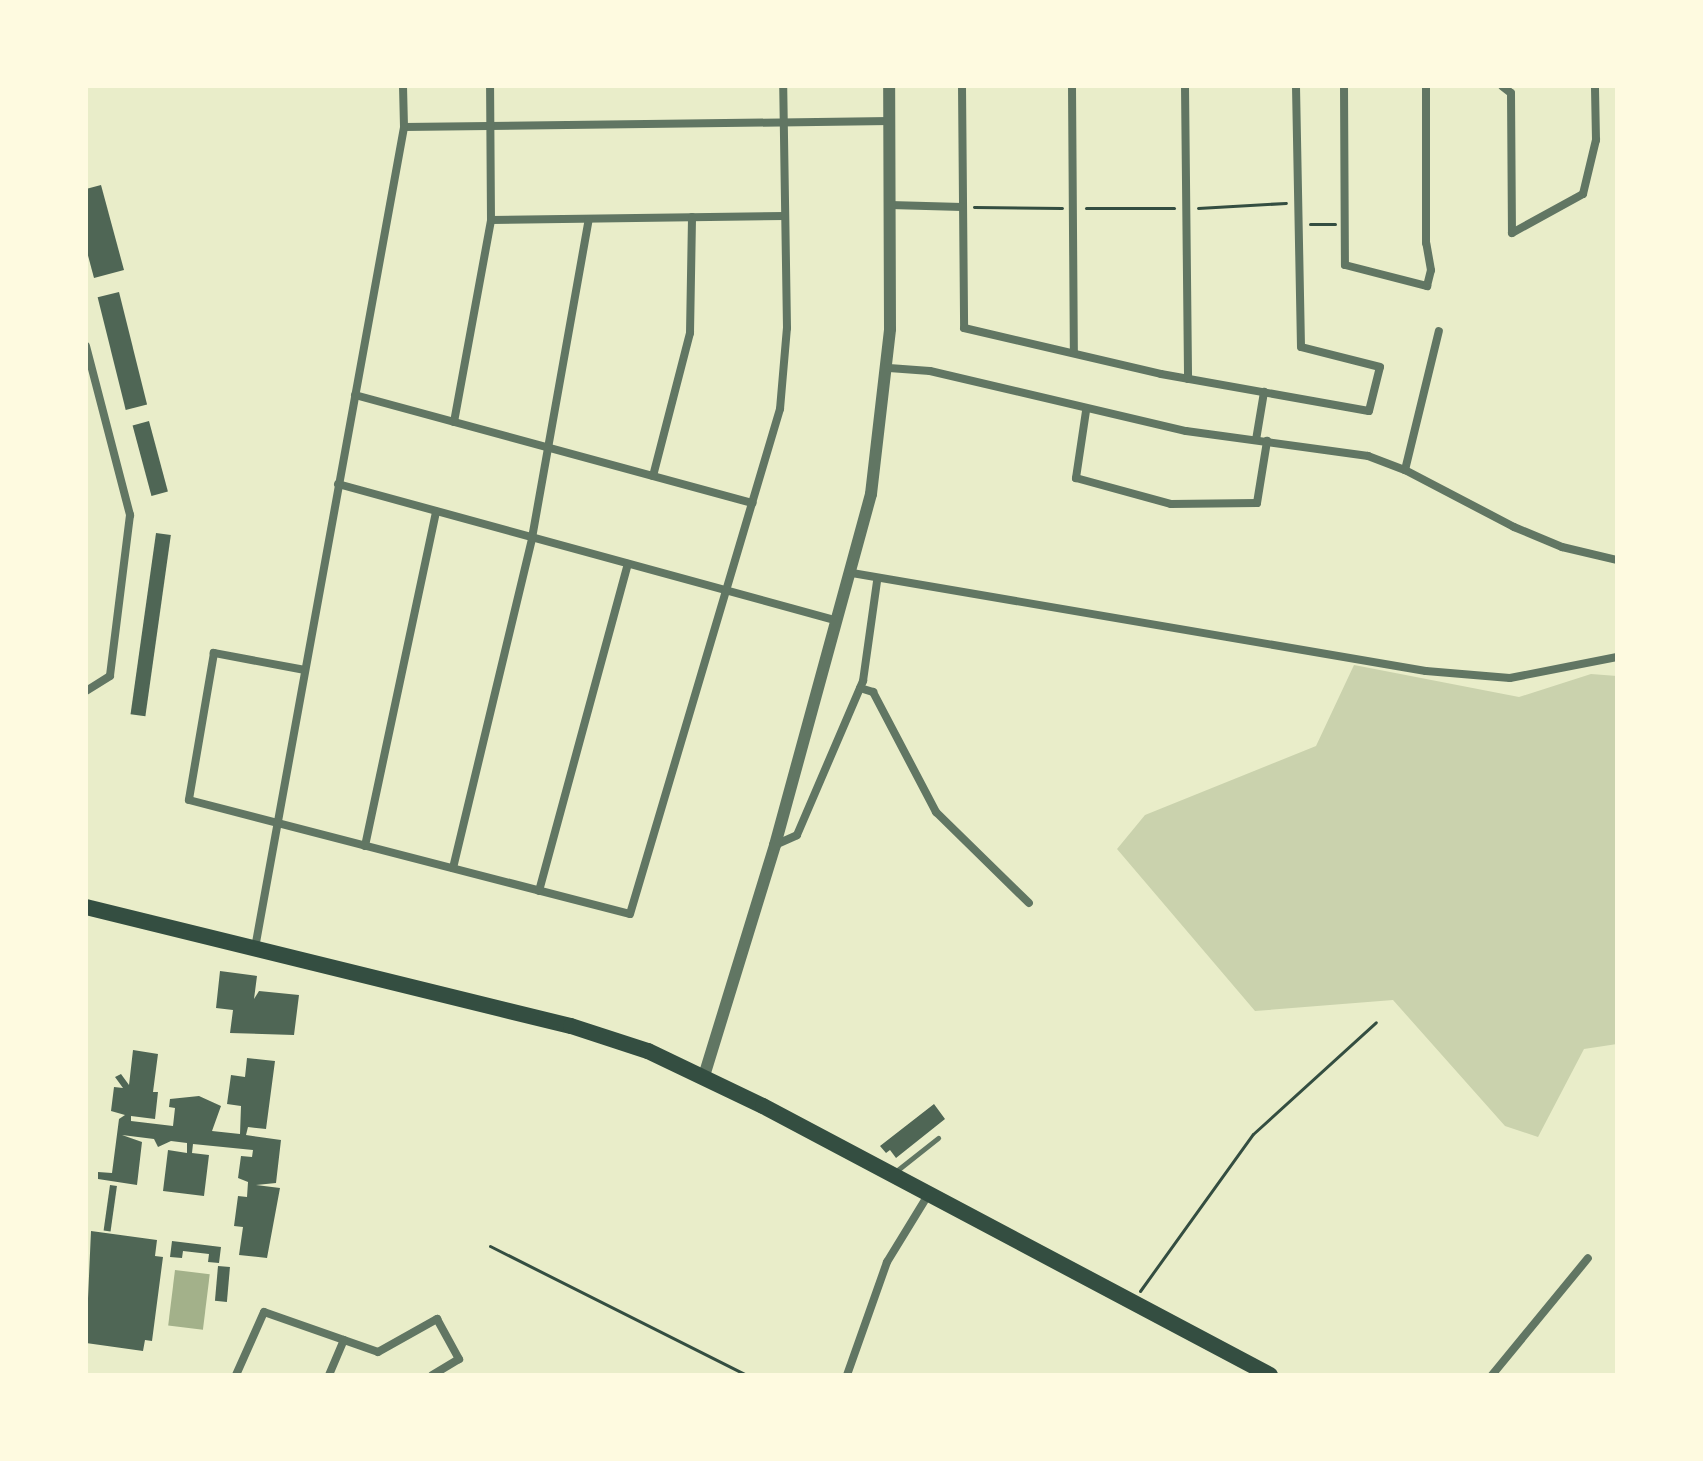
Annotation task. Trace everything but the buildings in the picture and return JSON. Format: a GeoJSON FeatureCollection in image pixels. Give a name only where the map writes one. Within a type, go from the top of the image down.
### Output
{"type":"FeatureCollection","features":[{"type":"Feature","properties":{"kind":"main road"},"geometry":{"type":"LineString","coordinates":[[86,907],[571,1026],[704,1076],[1270,1375]]}},
{"type":"Feature","properties":{"kind":"street"},"geometry":{"type":"LineString","coordinates":[[254,949],[404,127],[403,86]]}},
{"type":"Feature","properties":{"kind":"street"},"geometry":{"type":"LineString","coordinates":[[454,422],[491,220],[490,86]]}},
{"type":"Feature","properties":{"kind":"street"},"geometry":{"type":"LineString","coordinates":[[305,670],[214,653],[189,800],[630,914],[753,503],[784,384],[783,86]]}},
{"type":"Feature","properties":{"kind":"street"},"geometry":{"type":"LineString","coordinates":[[704,1076],[775,845],[852,573],[871,494],[889,368],[889,86]]}},
{"type":"Feature","properties":{"kind":"street"},"geometry":{"type":"LineString","coordinates":[[962,86],[964,328],[1188,379],[1369,411],[1380,367],[1301,347],[1296,86]]}},
{"type":"Feature","properties":{"kind":"street"},"geometry":{"type":"LineString","coordinates":[[1072,86],[1074,353]]}},
{"type":"Feature","properties":{"kind":"street"},"geometry":{"type":"LineString","coordinates":[[1185,86],[1188,379]]}},
{"type":"Feature","properties":{"kind":"street"},"geometry":{"type":"LineString","coordinates":[[1344,86],[1345,265],[1427,286],[1431,270],[1426,86]]}},
{"type":"Feature","properties":{"kind":"street"},"geometry":{"type":"LineString","coordinates":[[1502,86],[1511,93],[1512,233],[1583,194],[1596,140],[1595,86]]}},
{"type":"Feature","properties":{"kind":"street"},"geometry":{"type":"LineString","coordinates":[[404,127],[890,121]]}},
{"type":"Feature","properties":{"kind":"street"},"geometry":{"type":"LineString","coordinates":[[890,205],[962,207]]}},
{"type":"Feature","properties":{"kind":"street"},"geometry":{"type":"LineString","coordinates":[[491,220],[785,216]]}},
{"type":"Feature","properties":{"kind":"street"},"geometry":{"type":"LineString","coordinates":[[653,476],[690,333],[692,217]]}},
{"type":"Feature","properties":{"kind":"street"},"geometry":{"type":"LineString","coordinates":[[453,868],[532,538],[589,219]]}},
{"type":"Feature","properties":{"kind":"street"},"geometry":{"type":"LineString","coordinates":[[1405,470],[1439,331]]}},
{"type":"Feature","properties":{"kind":"street"},"geometry":{"type":"LineString","coordinates":[[86,346],[130,515],[110,676],[86,691]]}},
{"type":"Feature","properties":{"kind":"street"},"geometry":{"type":"LineString","coordinates":[[889,368],[930,371],[1086,411],[1368,456],[1405,470],[1514,527],[1562,547],[1617,560]]}},
{"type":"Feature","properties":{"kind":"street"},"geometry":{"type":"LineString","coordinates":[[1256,440],[1264,392]]}},
{"type":"Feature","properties":{"kind":"street"},"geometry":{"type":"LineString","coordinates":[[355,395],[753,503]]}},
{"type":"Feature","properties":{"kind":"street"},"geometry":{"type":"LineString","coordinates":[[1086,411],[1076,478],[1171,504],[1257,503],[1267,441]]}},
{"type":"Feature","properties":{"kind":"street"},"geometry":{"type":"LineString","coordinates":[[338,484],[838,621]]}},
{"type":"Feature","properties":{"kind":"street"},"geometry":{"type":"LineString","coordinates":[[365,846],[436,511]]}},
{"type":"Feature","properties":{"kind":"street"},"geometry":{"type":"LineString","coordinates":[[539,891],[628,564]]}},
{"type":"Feature","properties":{"kind":"street"},"geometry":{"type":"LineString","coordinates":[[852,573],[877,581],[1426,671],[1510,678],[1617,657]]}},
{"type":"Feature","properties":{"kind":"street"},"geometry":{"type":"LineString","coordinates":[[775,845],[797,835],[860,688],[877,581]]}},
{"type":"Feature","properties":{"kind":"street"},"geometry":{"type":"LineString","coordinates":[[860,688],[873,692],[936,812],[1029,903]]}},
{"type":"Feature","properties":{"kind":"street"},"geometry":{"type":"LineString","coordinates":[[847,1375],[887,1262],[928,1195]]}},
{"type":"Feature","properties":{"kind":"street"},"geometry":{"type":"LineString","coordinates":[[1492,1375],[1588,1258]]}},
{"type":"Feature","properties":{"kind":"street"},"geometry":{"type":"LineString","coordinates":[[236,1375],[264,1312],[378,1352],[437,1319],[459,1359],[432,1375]]}},
{"type":"Feature","properties":{"kind":"street"},"geometry":{"type":"LineString","coordinates":[[329,1375],[344,1340]]}},
{"type":"Feature","properties":{"kind":"lane"},"geometry":{"type":"LineString","coordinates":[[891,1175],[938,1138]]}},
{"type":"Feature","properties":{"kind":"path"},"geometry":{"type":"LineString","coordinates":[[962,207],[1186,208],[1298,201]]}},
{"type":"Feature","properties":{"kind":"path"},"geometry":{"type":"LineString","coordinates":[[1299,224],[1345,224]]}},
{"type":"Feature","properties":{"kind":"path"},"geometry":{"type":"LineString","coordinates":[[1133,1301],[1253,1134],[1376,1022]]}},
{"type":"Feature","properties":{"kind":"path"},"geometry":{"type":"LineString","coordinates":[[490,1246],[747,1375]]}},
{"type":"Feature","properties":{"kind":"shaded area"},"geometry":{"type":"Polygon","coordinates":[[[1354,665],[1519,697],[1591,674],[1617,676],[1617,1044],[1584,1049],[1538,1137],[1505,1126],[1393,1000],[1255,1011],[1117,849],[1145,815],[1316,746],[1354,665]]]}},
{"type":"Feature","properties":{"kind":"shaded area"},"geometry":{"type":"Polygon","coordinates":[[[175,1270],[210,1274],[203,1330],[168,1326],[175,1270]]]}}]}
